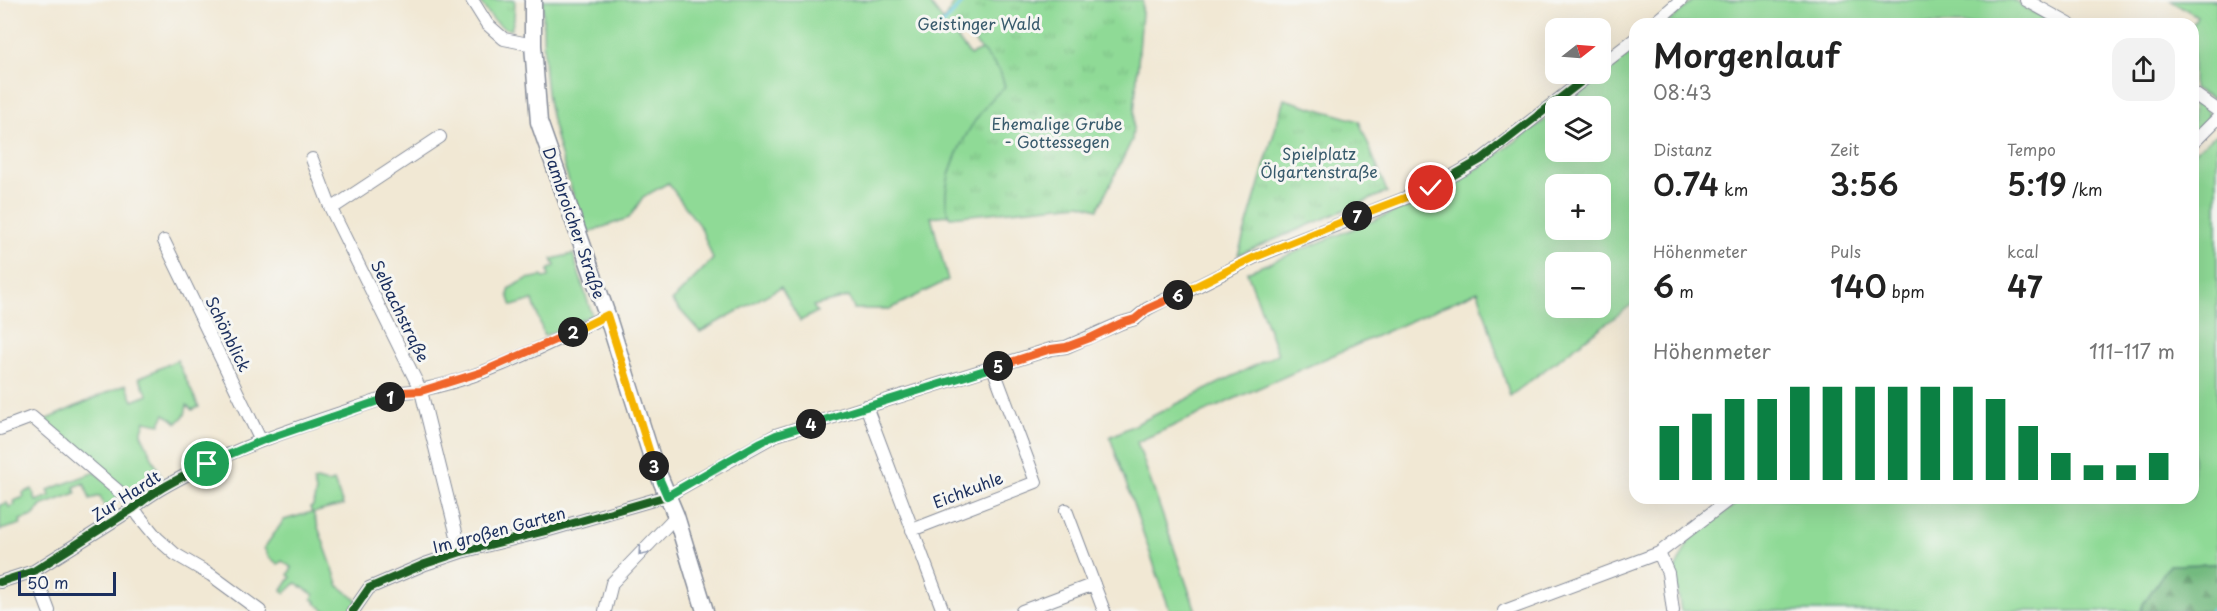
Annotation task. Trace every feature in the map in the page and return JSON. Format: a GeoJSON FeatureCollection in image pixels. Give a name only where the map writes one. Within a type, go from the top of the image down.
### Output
{"type":"FeatureCollection","features":[{"type":"Feature","properties":{"kind":"street"},"geometry":{"type":"LineString","coordinates":[[472,0],[487,24],[504,39],[533,45]]}},
{"type":"Feature","properties":{"kind":"street","name":"Dambroicher Straße"},"geometry":{"type":"LineString","coordinates":[[533,0],[533,45],[539,122],[607,315],[652,461],[676,516],[705,611]]}},
{"type":"Feature","properties":{"kind":"street"},"geometry":{"type":"LineString","coordinates":[[1660,18],[1682,0]]}},
{"type":"Feature","properties":{"kind":"street"},"geometry":{"type":"LineString","coordinates":[[2026,0],[2058,18]]}},
{"type":"Feature","properties":{"kind":"street"},"geometry":{"type":"LineString","coordinates":[[1611,58],[1629,44]]}},
{"type":"Feature","properties":{"kind":"street","name":"Im großen Garten"},"geometry":{"type":"LineString","coordinates":[[353,611],[369,588],[425,564],[461,552],[549,530],[667,496],[776,435],[1051,349],[1066,347],[1135,319],[1164,300],[1184,293],[1253,258],[1431,188],[1482,159],[1578,84]]}},
{"type":"Feature","properties":{"kind":"street"},"geometry":{"type":"LineString","coordinates":[[2199,97],[2217,110]]}},
{"type":"Feature","properties":{"kind":"street"},"geometry":{"type":"LineString","coordinates":[[2199,137],[2217,119]]}},
{"type":"Feature","properties":{"kind":"street"},"geometry":{"type":"LineString","coordinates":[[331,209],[440,137]]}},
{"type":"Feature","properties":{"kind":"street","name":"Selbachstraße"},"geometry":{"type":"LineString","coordinates":[[312,159],[331,209],[421,391],[461,552]]}},
{"type":"Feature","properties":{"kind":"street","name":"Schönblick"},"geometry":{"type":"LineString","coordinates":[[164,241],[261,441]]}},
{"type":"Feature","properties":{"kind":"street","name":"Zur Hardt"},"geometry":{"type":"LineString","coordinates":[[0,582],[34,571],[134,508],[148,495],[207,464],[261,441],[403,392],[421,391],[482,372],[607,315]]}},
{"type":"Feature","properties":{"kind":"street","name":"Eichkuhle"},"geometry":{"type":"LineString","coordinates":[[912,530],[1036,482],[993,368]]}},
{"type":"Feature","properties":{"kind":"street"},"geometry":{"type":"LineString","coordinates":[[866,406],[943,611]]}},
{"type":"Feature","properties":{"kind":"street"},"geometry":{"type":"LineString","coordinates":[[0,429],[32,417],[130,501],[157,538],[176,554],[211,574],[260,611]]}},
{"type":"Feature","properties":{"kind":"street"},"geometry":{"type":"LineString","coordinates":[[1504,611],[1659,553],[1723,504]]}},
{"type":"Feature","properties":{"kind":"street"},"geometry":{"type":"LineString","coordinates":[[1066,510],[1104,611]]}},
{"type":"Feature","properties":{"kind":"street"},"geometry":{"type":"LineString","coordinates":[[605,611],[612,583],[676,516]]}},
{"type":"Feature","properties":{"kind":"street"},"geometry":{"type":"LineString","coordinates":[[1659,553],[1668,573],[1673,611]]}},
{"type":"Feature","properties":{"kind":"street"},"geometry":{"type":"LineString","coordinates":[[34,571],[49,611]]}},
{"type":"Feature","properties":{"kind":"street"},"geometry":{"type":"LineString","coordinates":[[1022,611],[1094,584]]}},
{"type":"Feature","properties":{"kind":"green space"},"geometry":{"type":"Polygon","coordinates":[[[479,0],[515,0],[511,30],[496,22],[479,0]]]}},
{"type":"Feature","properties":{"kind":"green space"},"geometry":{"type":"Polygon","coordinates":[[[543,0],[927,0],[970,55],[1090,3],[1081,200],[931,217],[948,280],[890,309],[854,309],[849,297],[813,306],[817,312],[800,321],[781,287],[700,332],[672,301],[713,259],[701,228],[668,183],[643,197],[629,218],[586,233],[570,186],[549,105],[544,66],[543,0]]]}},
{"type":"Feature","properties":{"kind":"green space","name":"Ehemalige Grube - Gottessegen"},"geometry":{"type":"Polygon","coordinates":[[[956,0],[1143,0],[1132,140],[1098,209],[1080,204],[950,217],[946,202],[947,185],[960,146],[982,111],[1005,87],[1000,71],[965,31],[954,27],[946,30],[944,35],[936,36],[936,29],[956,0]]]}},
{"type":"Feature","properties":{"kind":"green space"},"geometry":{"type":"Polygon","coordinates":[[[1694,0],[2012,0],[2045,18],[1673,18],[1694,0]]]}},
{"type":"Feature","properties":{"kind":"green space"},"geometry":{"type":"Polygon","coordinates":[[[2170,0],[2217,0],[2217,101],[2199,91],[2199,18],[2196,18],[2197,16],[2170,0]]]}},
{"type":"Feature","properties":{"kind":"green space"},"geometry":{"type":"Polygon","coordinates":[[[1629,54],[1629,307],[1510,396],[1478,291],[1137,442],[1196,611],[1170,611],[1110,437],[1278,354],[1247,272],[1446,191],[1545,120],[1545,162],[1611,162],[1611,96],[1576,96],[1591,84],[1611,84],[1611,68],[1629,54]]]}},
{"type":"Feature","properties":{"kind":"green space","name":"Spielplatz Ölgartenstraße"},"geometry":{"type":"Polygon","coordinates":[[[1284,99],[1359,121],[1387,192],[1238,255],[1284,99]]]}},
{"type":"Feature","properties":{"kind":"green space"},"geometry":{"type":"Polygon","coordinates":[[[2199,101],[2209,114],[2207,123],[2199,129],[2199,101]]]}},
{"type":"Feature","properties":{"kind":"green space"},"geometry":{"type":"Polygon","coordinates":[[[2217,134],[2217,564],[2169,565],[2143,604],[2141,611],[1681,611],[1674,572],[1690,539],[1735,504],[2199,504],[2199,148],[2217,134]]]}},
{"type":"Feature","properties":{"kind":"green space"},"geometry":{"type":"Polygon","coordinates":[[[573,254],[592,315],[544,336],[533,300],[512,306],[508,295],[510,288],[527,279],[549,277],[548,270],[555,266],[552,259],[573,254]]]}},
{"type":"Feature","properties":{"kind":"green space"},"geometry":{"type":"Polygon","coordinates":[[[177,360],[199,407],[192,410],[187,405],[185,415],[177,423],[165,414],[160,424],[145,421],[141,434],[161,476],[130,494],[43,421],[126,384],[133,401],[148,395],[139,378],[177,360]]]}},
{"type":"Feature","properties":{"kind":"green space"},"geometry":{"type":"Polygon","coordinates":[[[95,472],[122,495],[105,508],[100,496],[90,499],[84,483],[74,487],[76,493],[41,506],[33,516],[20,520],[21,524],[0,530],[0,505],[7,503],[9,507],[15,505],[14,501],[24,497],[23,493],[32,489],[36,501],[50,496],[48,490],[95,472]]]}},
{"type":"Feature","properties":{"kind":"green space"},"geometry":{"type":"Polygon","coordinates":[[[313,481],[327,483],[334,481],[343,505],[313,513],[339,586],[359,602],[352,611],[326,611],[312,599],[314,595],[296,583],[285,593],[282,590],[291,577],[288,575],[292,568],[282,561],[278,564],[269,557],[264,548],[284,520],[312,512],[310,508],[313,506],[316,491],[313,481]]]}},
{"type":"Feature","properties":{"kind":"green space"},"geometry":{"type":"Polygon","coordinates":[[[2217,564],[2217,611],[2141,611],[2143,604],[2169,565],[2217,564]]]}},
{"type":"Feature","properties":{"kind":"waterway"},"geometry":{"type":"LineString","coordinates":[[934,35],[964,0]]}},
{"type":"Feature","properties":{"kind":"waterway"},"geometry":{"type":"LineString","coordinates":[[2211,611],[2217,608]]}},
{"type":"Feature","properties":{"kind":"cycle path"},"geometry":{"type":"LineString","coordinates":[[353,611],[369,588],[425,564],[461,552],[549,530],[667,496],[776,435],[1051,349],[1066,347],[1135,319],[1164,300],[1184,293],[1253,258],[1431,188],[1482,159],[1578,84]]}},
{"type":"Feature","properties":{"kind":"cycle path"},"geometry":{"type":"LineString","coordinates":[[0,582],[34,571],[160,489],[214,461],[294,429],[403,392],[453,382],[480,373],[534,351],[607,315]]}},
{"type":"Feature","properties":{"kind":"route"},"geometry":{"type":"LineString","coordinates":[[207,464],[261,441],[403,392],[421,391],[482,372],[607,315],[652,461],[667,496],[776,435],[1090,338],[1135,319],[1147,309],[1184,293],[1230,268],[1431,188]]}},
{"type":"Feature","properties":{"kind":"park label","name":"Geistinger Wald"},"geometry":{"type":"Point","coordinates":[979,24]}}]}
